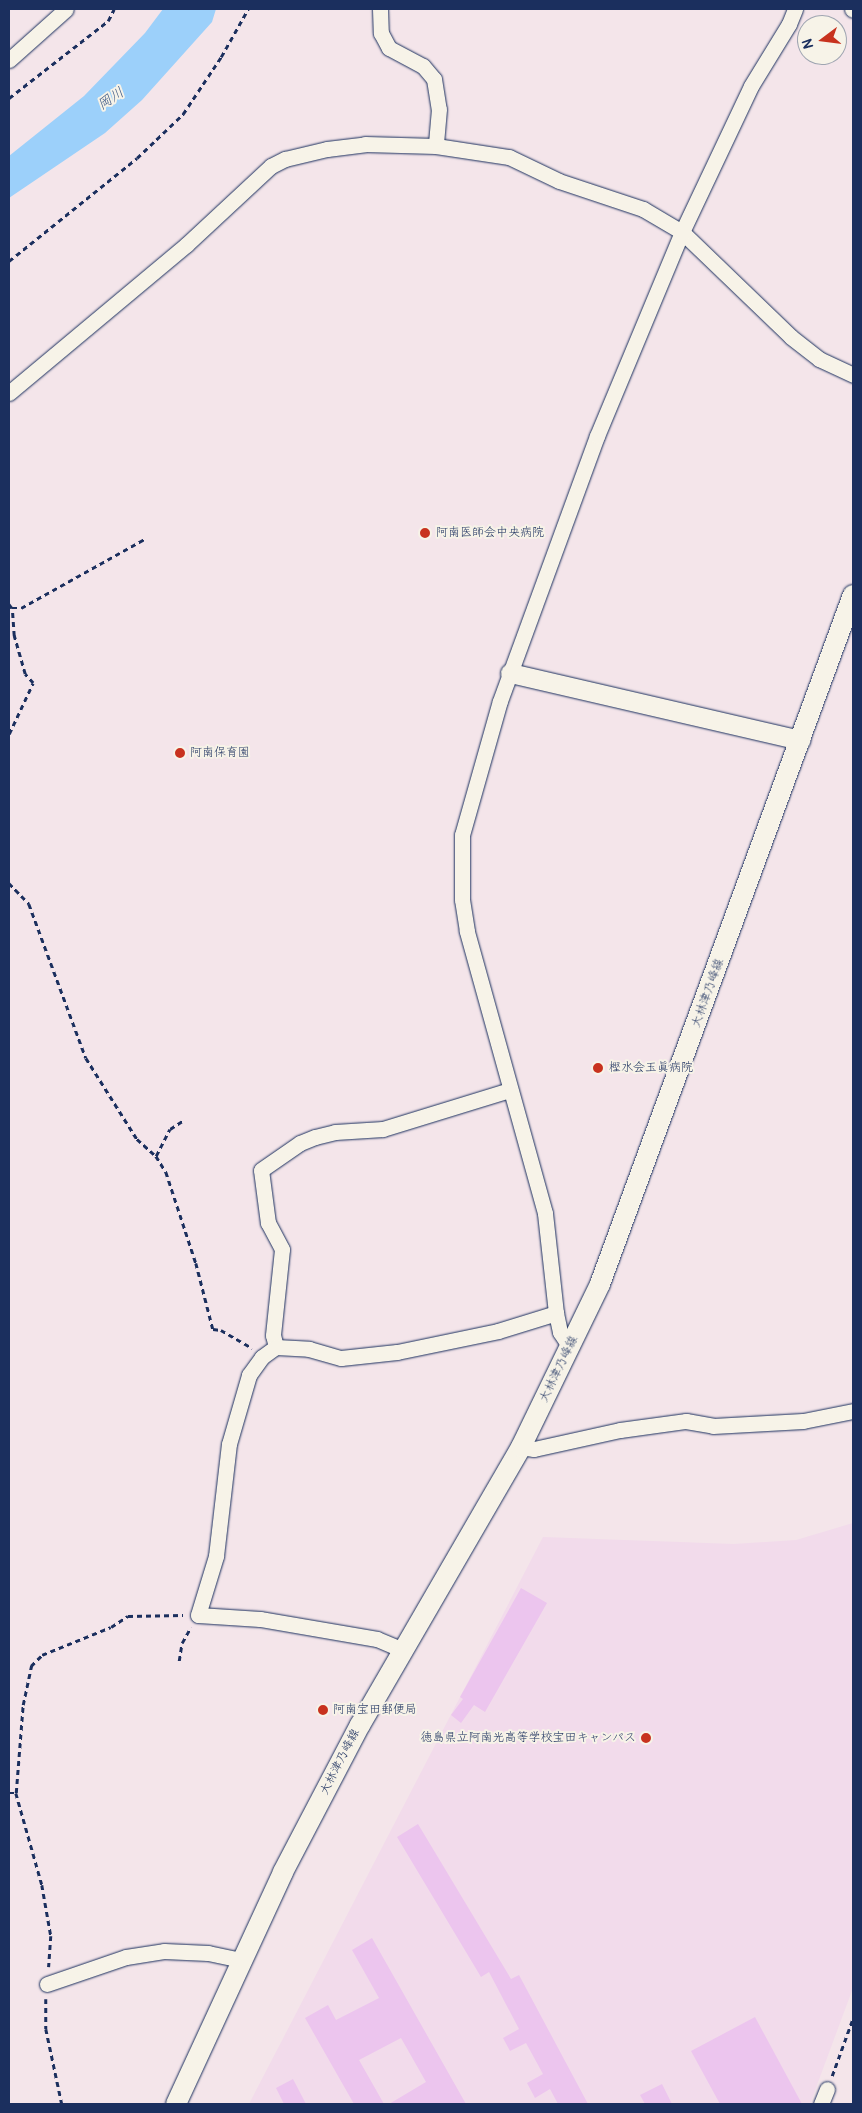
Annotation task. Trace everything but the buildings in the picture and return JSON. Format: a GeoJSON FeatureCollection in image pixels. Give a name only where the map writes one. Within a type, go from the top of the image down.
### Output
{"type":"FeatureCollection","features":[{"type":"Feature","properties":{"kind":"main road","name":"大林津乃峰線"},"geometry":{"type":"LineString","coordinates":[[176,2104],[283,1872],[360,1725],[521,1447],[570,1348],[632,1202],[853,594]]}},
{"type":"Feature","properties":{"kind":"street"},"geometry":{"type":"LineString","coordinates":[[11,55],[66,9]]}},
{"type":"Feature","properties":{"kind":"street"},"geometry":{"type":"LineString","coordinates":[[380,9],[380,33],[389,48],[423,66],[434,79],[438,94],[436,146]]}},
{"type":"Feature","properties":{"kind":"street"},"geometry":{"type":"LineString","coordinates":[[570,1348],[560,1332],[556,1313],[545,1213],[510,1090],[462,900],[462,834],[466,812],[480,777],[510,672],[597,436],[682,232],[750,86],[789,24],[795,9]]}},
{"type":"Feature","properties":{"kind":"street"},"geometry":{"type":"LineString","coordinates":[[9,393],[186,245],[276,164],[327,149],[365,144],[436,146],[509,157],[559,181],[642,209],[682,232],[790,337],[819,359],[853,375]]}},
{"type":"Feature","properties":{"kind":"street"},"geometry":{"type":"LineString","coordinates":[[510,672],[800,740]]}},
{"type":"Feature","properties":{"kind":"street"},"geometry":{"type":"LineString","coordinates":[[276,1347],[273,1335],[282,1249],[268,1223],[261,1170],[300,1143],[315,1138],[335,1132],[383,1129],[510,1090]]}},
{"type":"Feature","properties":{"kind":"street"},"geometry":{"type":"LineString","coordinates":[[403,1650],[377,1639],[260,1619],[198,1615],[216,1556],[229,1444],[249,1375],[262,1357],[276,1347],[309,1349],[341,1358],[397,1352],[498,1331],[556,1313]]}},
{"type":"Feature","properties":{"kind":"street"},"geometry":{"type":"LineString","coordinates":[[521,1447],[534,1450],[620,1430],[686,1421],[713,1426],[803,1421],[853,1410]]}},
{"type":"Feature","properties":{"kind":"street"},"geometry":{"type":"LineString","coordinates":[[47,1984],[126,1957],[164,1950],[208,1953],[242,1960]]}},
{"type":"Feature","properties":{"kind":"street"},"geometry":{"type":"LineString","coordinates":[[821,2104],[827,2089]]}},
{"type":"Feature","properties":{"kind":"path"},"geometry":{"type":"LineString","coordinates":[[9,98],[108,21],[114,9]]}},
{"type":"Feature","properties":{"kind":"path"},"geometry":{"type":"LineString","coordinates":[[9,261],[138,158],[183,114],[221,57],[248,9]]}},
{"type":"Feature","properties":{"kind":"path"},"geometry":{"type":"LineString","coordinates":[[12,608],[21,608],[146,538]]}},
{"type":"Feature","properties":{"kind":"path"},"geometry":{"type":"LineString","coordinates":[[9,604],[12,608],[14,636],[25,674],[33,683],[9,734]]}},
{"type":"Feature","properties":{"kind":"path"},"geometry":{"type":"LineString","coordinates":[[9,883],[28,904],[86,1058],[138,1139],[156,1156],[166,1172],[180,1210],[213,1329],[236,1337],[262,1357]]}},
{"type":"Feature","properties":{"kind":"path"},"geometry":{"type":"LineString","coordinates":[[156,1156],[170,1129],[184,1120]]}},
{"type":"Feature","properties":{"kind":"path"},"geometry":{"type":"LineString","coordinates":[[62,2104],[46,2029],[47,1984],[52,1936],[42,1884],[16,1793],[23,1705],[31,1666],[36,1661],[128,1616],[144,1614],[198,1615],[182,1643],[179,1661]]}},
{"type":"Feature","properties":{"kind":"path"},"geometry":{"type":"LineString","coordinates":[[9,1794],[16,1793]]}},
{"type":"Feature","properties":{"kind":"path"},"geometry":{"type":"LineString","coordinates":[[827,2089],[853,2018]]}},
{"type":"Feature","properties":{"kind":"shaded area","name":"徳島県立阿南光高等学校宝田キャンパス"},"geometry":{"type":"Polygon","coordinates":[[[853,1523],[853,1988],[810,2104],[249,2104],[543,1537],[734,1544],[796,1540],[853,1523]]]}},
{"type":"Feature","properties":{"kind":"water","name":"岡川"},"geometry":{"type":"Polygon","coordinates":[[[163,9],[216,9],[212,22],[142,100],[105,133],[9,198],[9,156],[84,96],[145,33],[163,9]]]}},
{"type":"Feature","properties":{"kind":"place","name":"阿南医師会中央病院"},"geometry":{"type":"Point","coordinates":[425,533]}},
{"type":"Feature","properties":{"kind":"place","name":"阿南保育園"},"geometry":{"type":"Point","coordinates":[180,753]}},
{"type":"Feature","properties":{"kind":"place","name":"樫水会玉眞病院"},"geometry":{"type":"Point","coordinates":[598,1068]}},
{"type":"Feature","properties":{"kind":"place","name":"阿南宝田郵便局"},"geometry":{"type":"Point","coordinates":[323,1710]}},
{"type":"Feature","properties":{"kind":"place","name":"徳島県立阿南光高等学校宝田キャンパス"},"geometry":{"type":"Point","coordinates":[646,1738]}}]}
